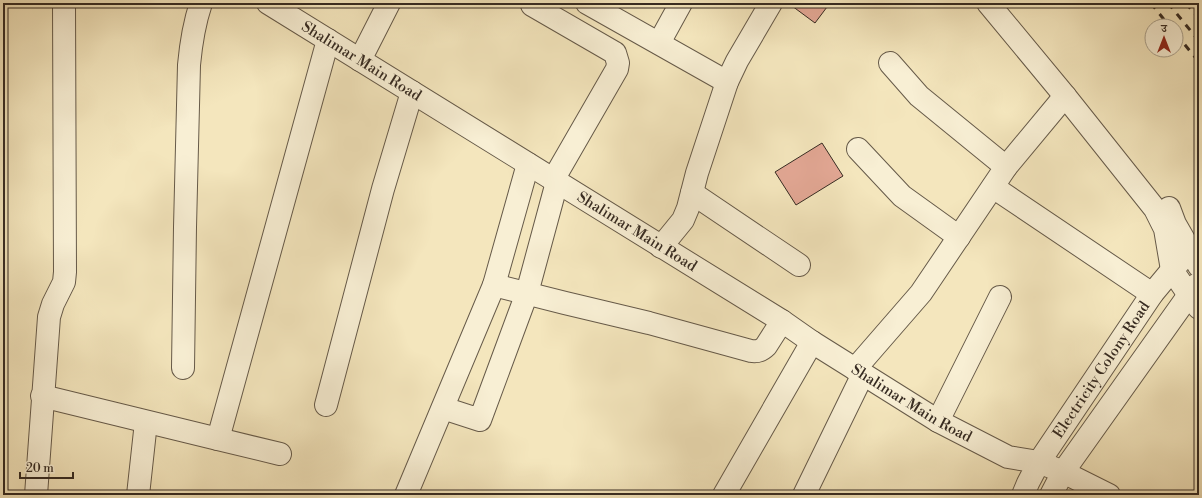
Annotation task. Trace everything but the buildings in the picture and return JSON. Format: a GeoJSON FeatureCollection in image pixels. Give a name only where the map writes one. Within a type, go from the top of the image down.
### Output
{"type":"FeatureCollection","features":[{"type":"Feature","properties":{"kind":"street"},"geometry":{"type":"LineString","coordinates":[[36,495],[42,396],[49,317],[53,304],[64,282],[65,272],[64,3]]}},
{"type":"Feature","properties":{"kind":"street"},"geometry":{"type":"LineString","coordinates":[[183,368],[189,65],[194,26],[201,3]]}},
{"type":"Feature","properties":{"kind":"street","name":"Shalimar Main Road"},"geometry":{"type":"LineString","coordinates":[[268,3],[782,322],[938,421],[1008,456],[1039,462],[1064,472],[1109,495]]}},
{"type":"Feature","properties":{"kind":"street"},"geometry":{"type":"LineString","coordinates":[[360,60],[389,3]]}},
{"type":"Feature","properties":{"kind":"street"},"geometry":{"type":"LineString","coordinates":[[587,3],[727,82]]}},
{"type":"Feature","properties":{"kind":"street"},"geometry":{"type":"LineString","coordinates":[[659,43],[681,3]]}},
{"type":"Feature","properties":{"kind":"street"},"geometry":{"type":"LineString","coordinates":[[661,248],[683,220],[727,82],[737,61],[771,3]]}},
{"type":"Feature","properties":{"kind":"street"},"geometry":{"type":"LineString","coordinates":[[988,3],[1065,96],[1155,209],[1165,229],[1172,270],[1196,295]]}},
{"type":"Feature","properties":{"kind":"street"},"geometry":{"type":"LineString","coordinates":[[1004,3],[1167,205],[1175,224],[1194,258]]}},
{"type":"Feature","properties":{"kind":"street"},"geometry":{"type":"LineString","coordinates":[[443,408],[480,420],[528,293],[555,181],[618,64],[615,53],[532,5]]}},
{"type":"Feature","properties":{"kind":"street"},"geometry":{"type":"LineString","coordinates":[[218,439],[328,40]]}},
{"type":"Feature","properties":{"kind":"street"},"geometry":{"type":"LineString","coordinates":[[890,63],[919,96],[1006,167]]}},
{"type":"Feature","properties":{"kind":"street"},"geometry":{"type":"LineString","coordinates":[[326,405],[383,189],[412,92]]}},
{"type":"Feature","properties":{"kind":"street"},"geometry":{"type":"LineString","coordinates":[[804,495],[859,372],[920,294],[1006,167],[1065,96]]}},
{"type":"Feature","properties":{"kind":"street"},"geometry":{"type":"LineString","coordinates":[[858,149],[902,196],[959,237]]}},
{"type":"Feature","properties":{"kind":"street"},"geometry":{"type":"LineString","coordinates":[[406,495],[494,285],[528,164]]}},
{"type":"Feature","properties":{"kind":"street"},"geometry":{"type":"LineString","coordinates":[[993,187],[1152,294]]}},
{"type":"Feature","properties":{"kind":"street"},"geometry":{"type":"LineString","coordinates":[[692,193],[799,265]]}},
{"type":"Feature","properties":{"kind":"street","name":"Electricity Colony Road"},"geometry":{"type":"LineString","coordinates":[[1026,489],[1039,462],[1152,294],[1172,270],[1194,258]]}},
{"type":"Feature","properties":{"kind":"street"},"geometry":{"type":"LineString","coordinates":[[494,285],[649,323],[750,351],[758,352],[763,350],[782,322]]}},
{"type":"Feature","properties":{"kind":"street","name":"Electricity Colony Road"},"geometry":{"type":"LineString","coordinates":[[1050,495],[1064,472],[1196,295]]}},
{"type":"Feature","properties":{"kind":"street"},"geometry":{"type":"LineString","coordinates":[[938,421],[1000,297]]}},
{"type":"Feature","properties":{"kind":"street"},"geometry":{"type":"LineString","coordinates":[[724,495],[812,342]]}},
{"type":"Feature","properties":{"kind":"street"},"geometry":{"type":"LineString","coordinates":[[42,396],[280,454]]}},
{"type":"Feature","properties":{"kind":"street"},"geometry":{"type":"LineString","coordinates":[[138,495],[146,422]]}},
{"type":"Feature","properties":{"kind":"street","name":"Shalimar Main Road"},"geometry":{"type":"LineString","coordinates":[[1008,456],[1026,489]]}},
{"type":"Feature","properties":{"kind":"street"},"geometry":{"type":"LineString","coordinates":[[1026,489],[1050,495]]}},
{"type":"Feature","properties":{"kind":"railway"},"geometry":{"type":"LineString","coordinates":[[1151,3],[1163,18]]}},
{"type":"Feature","properties":{"kind":"railway"},"geometry":{"type":"LineString","coordinates":[[1168,3],[1199,41]]}},
{"type":"Feature","properties":{"kind":"railway"},"geometry":{"type":"LineString","coordinates":[[1186,3],[1199,19]]}},
{"type":"Feature","properties":{"kind":"railway"},"geometry":{"type":"LineString","coordinates":[[1184,44],[1199,62]]}}]}
